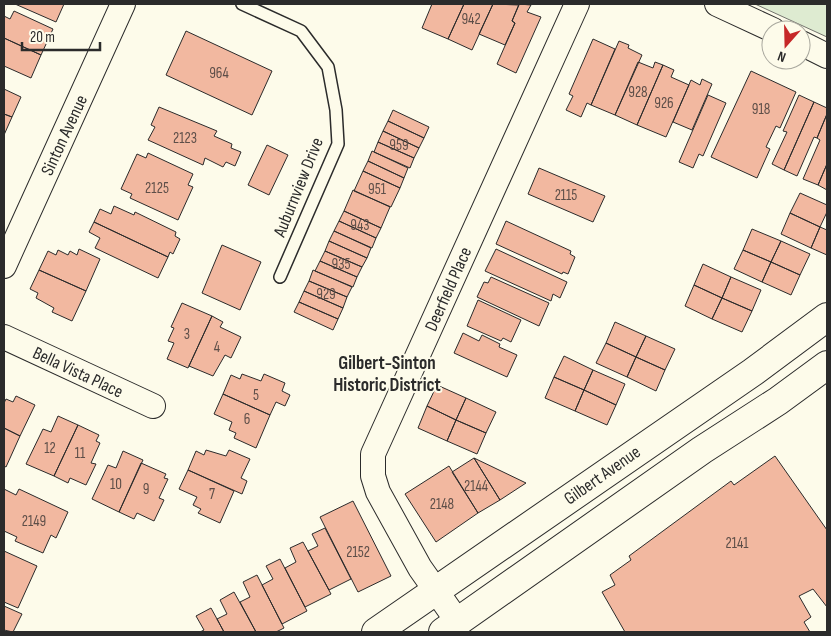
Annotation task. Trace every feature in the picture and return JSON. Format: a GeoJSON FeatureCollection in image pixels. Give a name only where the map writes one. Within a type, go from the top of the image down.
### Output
{"type":"FeatureCollection","features":[{"type":"Feature","properties":{"kind":"main road","name":"Gilbert Avenue"},"geometry":{"type":"LineString","coordinates":[[376,632],[753,372],[827,317]]}},
{"type":"Feature","properties":{"kind":"main road","name":"Gilbert Avenue"},"geometry":{"type":"LineString","coordinates":[[450,627],[702,450],[778,401],[827,365]]}},
{"type":"Feature","properties":{"kind":"street","name":"Sinton Avenue"},"geometry":{"type":"LineString","coordinates":[[4,266],[124,4]]}},
{"type":"Feature","properties":{"kind":"street","name":"Deerfield Place"},"geometry":{"type":"LineString","coordinates":[[450,627],[435,590],[420,568],[378,492],[372,476],[373,454],[577,4]]}},
{"type":"Feature","properties":{"kind":"street"},"geometry":{"type":"LineString","coordinates":[[717,4],[761,24]]}},
{"type":"Feature","properties":{"kind":"street"},"geometry":{"type":"LineString","coordinates":[[811,48],[827,56]]}},
{"type":"Feature","properties":{"kind":"street","name":"Bella Vista Place"},"geometry":{"type":"LineString","coordinates":[[4,337],[153,406]]}},
{"type":"Feature","properties":{"kind":"lane","name":"Auburnview Drive"},"geometry":{"type":"LineString","coordinates":[[242,4],[301,31],[328,67],[336,110],[338,144],[280,277]]}},
{"type":"Feature","properties":{"kind":"green space"},"geometry":{"type":"Polygon","coordinates":[[[755,4],[827,4],[827,37],[811,30],[811,20],[790,20],[755,4]]]}},
{"type":"Feature","properties":{"kind":"building"},"geometry":{"type":"Polygon","coordinates":[[[15,4],[64,4],[56,22],[15,4]]]}},
{"type":"Feature","properties":{"kind":"building"},"geometry":{"type":"Polygon","coordinates":[[[432,4],[464,4],[448,39],[422,28],[432,4]]]}},
{"type":"Feature","properties":{"kind":"building"},"geometry":{"type":"Polygon","coordinates":[[[464,4],[493,4],[472,50],[448,39],[464,4]]]}},
{"type":"Feature","properties":{"kind":"building"},"geometry":{"type":"Polygon","coordinates":[[[493,4],[519,5],[512,21],[515,23],[505,45],[479,34],[493,4]]]}},
{"type":"Feature","properties":{"kind":"building"},"geometry":{"type":"Polygon","coordinates":[[[519,4],[531,5],[527,12],[541,17],[516,73],[497,64],[515,23],[512,21],[519,4]]]}},
{"type":"Feature","properties":{"kind":"building"},"geometry":{"type":"Polygon","coordinates":[[[14,11],[53,29],[41,55],[4,38],[4,16],[10,19],[14,11]]]}},
{"type":"Feature","properties":{"kind":"building"},"geometry":{"type":"Polygon","coordinates":[[[186,31],[272,71],[252,115],[166,75],[186,31]]]}},
{"type":"Feature","properties":{"kind":"building"},"geometry":{"type":"Polygon","coordinates":[[[4,38],[41,55],[31,78],[4,66],[4,38]]]}},
{"type":"Feature","properties":{"kind":"building"},"geometry":{"type":"Polygon","coordinates":[[[593,39],[615,49],[591,105],[587,103],[581,117],[566,110],[573,96],[569,94],[593,39]]]}},
{"type":"Feature","properties":{"kind":"building"},"geometry":{"type":"Polygon","coordinates":[[[619,41],[629,45],[628,48],[642,55],[615,115],[591,105],[619,41]]]}},
{"type":"Feature","properties":{"kind":"building"},"geometry":{"type":"Polygon","coordinates":[[[638,62],[653,68],[655,62],[663,65],[637,125],[615,115],[638,62]]]}},
{"type":"Feature","properties":{"kind":"building"},"geometry":{"type":"Polygon","coordinates":[[[663,65],[674,70],[671,77],[689,85],[666,137],[637,125],[663,65]]]}},
{"type":"Feature","properties":{"kind":"building"},"geometry":{"type":"Polygon","coordinates":[[[751,71],[796,92],[780,128],[776,126],[766,147],[770,149],[757,178],[711,157],[751,71]]]}},
{"type":"Feature","properties":{"kind":"building"},"geometry":{"type":"Polygon","coordinates":[[[702,79],[712,84],[692,130],[673,122],[691,80],[700,85],[702,79]]]}},
{"type":"Feature","properties":{"kind":"building"},"geometry":{"type":"Polygon","coordinates":[[[4,89],[21,97],[12,117],[4,114],[4,89]]]}},
{"type":"Feature","properties":{"kind":"building"},"geometry":{"type":"Polygon","coordinates":[[[708,95],[726,103],[703,156],[699,154],[693,168],[679,162],[708,95]]]}},
{"type":"Feature","properties":{"kind":"building"},"geometry":{"type":"Polygon","coordinates":[[[799,95],[814,102],[784,170],[772,164],[787,132],[783,131],[799,95]]]}},
{"type":"Feature","properties":{"kind":"building"},"geometry":{"type":"Polygon","coordinates":[[[814,102],[827,108],[827,114],[817,138],[814,137],[797,176],[784,170],[814,102]]]}},
{"type":"Feature","properties":{"kind":"building"},"geometry":{"type":"Polygon","coordinates":[[[159,107],[217,131],[214,136],[232,144],[231,148],[241,152],[235,166],[226,162],[223,167],[205,158],[203,165],[148,140],[155,127],[151,125],[159,107]]]}},
{"type":"Feature","properties":{"kind":"building"},"geometry":{"type":"Polygon","coordinates":[[[393,110],[429,127],[424,138],[388,121],[393,110]]]}},
{"type":"Feature","properties":{"kind":"building"},"geometry":{"type":"Polygon","coordinates":[[[4,114],[12,117],[4,135],[4,114]]]}},
{"type":"Feature","properties":{"kind":"building"},"geometry":{"type":"Polygon","coordinates":[[[827,114],[827,164],[818,185],[803,179],[820,140],[817,138],[827,114]]]}},
{"type":"Feature","properties":{"kind":"building"},"geometry":{"type":"Polygon","coordinates":[[[388,121],[424,138],[419,148],[383,131],[388,121]]]}},
{"type":"Feature","properties":{"kind":"building"},"geometry":{"type":"Polygon","coordinates":[[[383,131],[419,148],[414,158],[378,142],[383,131]]]}},
{"type":"Feature","properties":{"kind":"building"},"geometry":{"type":"Polygon","coordinates":[[[378,142],[414,158],[410,168],[374,152],[378,142]]]}},
{"type":"Feature","properties":{"kind":"building"},"geometry":{"type":"Polygon","coordinates":[[[267,145],[288,155],[269,195],[248,185],[267,145]]]}},
{"type":"Feature","properties":{"kind":"building"},"geometry":{"type":"Polygon","coordinates":[[[372,151],[408,168],[404,178],[368,161],[372,151]]]}},
{"type":"Feature","properties":{"kind":"building"},"geometry":{"type":"Polygon","coordinates":[[[148,153],[193,174],[188,185],[193,187],[178,220],[130,198],[132,194],[121,189],[137,154],[146,158],[148,153]]]}},
{"type":"Feature","properties":{"kind":"building"},"geometry":{"type":"Polygon","coordinates":[[[368,161],[404,178],[400,188],[363,171],[368,161]]]}},
{"type":"Feature","properties":{"kind":"building"},"geometry":{"type":"Polygon","coordinates":[[[827,164],[827,190],[818,185],[827,164]]]}},
{"type":"Feature","properties":{"kind":"building"},"geometry":{"type":"Polygon","coordinates":[[[539,168],[605,196],[593,222],[528,194],[539,168]]]}},
{"type":"Feature","properties":{"kind":"building"},"geometry":{"type":"Polygon","coordinates":[[[363,171],[400,188],[391,207],[354,191],[363,171]]]}},
{"type":"Feature","properties":{"kind":"building"},"geometry":{"type":"Polygon","coordinates":[[[353,190],[390,207],[381,228],[344,211],[353,190]]]}},
{"type":"Feature","properties":{"kind":"building"},"geometry":{"type":"Polygon","coordinates":[[[800,193],[827,205],[827,212],[820,227],[790,213],[800,193]]]}},
{"type":"Feature","properties":{"kind":"building"},"geometry":{"type":"Polygon","coordinates":[[[114,206],[134,215],[135,212],[176,232],[175,236],[180,239],[173,254],[170,252],[168,257],[94,222],[100,209],[111,214],[114,206]]]}},
{"type":"Feature","properties":{"kind":"building"},"geometry":{"type":"Polygon","coordinates":[[[344,211],[381,228],[376,238],[339,221],[344,211]]]}},
{"type":"Feature","properties":{"kind":"building"},"geometry":{"type":"Polygon","coordinates":[[[790,213],[820,227],[811,248],[781,234],[790,213]]]}},
{"type":"Feature","properties":{"kind":"building"},"geometry":{"type":"Polygon","coordinates":[[[339,221],[376,238],[372,248],[334,231],[339,221]]]}},
{"type":"Feature","properties":{"kind":"building"},"geometry":{"type":"Polygon","coordinates":[[[506,221],[571,251],[570,254],[575,257],[568,274],[563,272],[562,274],[496,244],[506,221]]]}},
{"type":"Feature","properties":{"kind":"building"},"geometry":{"type":"Polygon","coordinates":[[[94,222],[168,257],[158,278],[95,248],[100,238],[89,232],[94,222]]]}},
{"type":"Feature","properties":{"kind":"building"},"geometry":{"type":"Polygon","coordinates":[[[820,227],[827,230],[827,255],[811,248],[820,227]]]}},
{"type":"Feature","properties":{"kind":"building"},"geometry":{"type":"Polygon","coordinates":[[[752,229],[781,241],[771,262],[743,250],[752,229]]]}},
{"type":"Feature","properties":{"kind":"building"},"geometry":{"type":"Polygon","coordinates":[[[334,231],[371,248],[367,258],[329,241],[334,231]]]}},
{"type":"Feature","properties":{"kind":"building"},"geometry":{"type":"Polygon","coordinates":[[[329,241],[367,258],[362,267],[325,251],[329,241]]]}},
{"type":"Feature","properties":{"kind":"building"},"geometry":{"type":"Polygon","coordinates":[[[781,241],[810,254],[800,275],[771,262],[781,241]]]}},
{"type":"Feature","properties":{"kind":"building"},"geometry":{"type":"Polygon","coordinates":[[[222,245],[261,262],[240,310],[202,293],[222,245]]]}},
{"type":"Feature","properties":{"kind":"building"},"geometry":{"type":"Polygon","coordinates":[[[79,249],[100,259],[86,291],[39,270],[48,251],[56,255],[58,250],[68,255],[70,251],[77,255],[79,249]]]}},
{"type":"Feature","properties":{"kind":"building"},"geometry":{"type":"Polygon","coordinates":[[[496,249],[567,282],[560,298],[553,294],[551,301],[485,271],[496,249]]]}},
{"type":"Feature","properties":{"kind":"building"},"geometry":{"type":"Polygon","coordinates":[[[743,250],[771,262],[762,282],[734,269],[743,250]]]}},
{"type":"Feature","properties":{"kind":"building"},"geometry":{"type":"Polygon","coordinates":[[[325,251],[362,267],[357,277],[320,261],[325,251]]]}},
{"type":"Feature","properties":{"kind":"building"},"geometry":{"type":"Polygon","coordinates":[[[320,261],[357,277],[353,287],[315,271],[320,261]]]}},
{"type":"Feature","properties":{"kind":"building"},"geometry":{"type":"Polygon","coordinates":[[[771,262],[800,275],[791,295],[762,282],[771,262]]]}},
{"type":"Feature","properties":{"kind":"building"},"geometry":{"type":"Polygon","coordinates":[[[703,264],[731,277],[722,298],[694,285],[703,264]]]}},
{"type":"Feature","properties":{"kind":"building"},"geometry":{"type":"Polygon","coordinates":[[[39,270],[86,291],[72,321],[52,312],[54,308],[36,298],[38,293],[30,289],[39,270]]]}},
{"type":"Feature","properties":{"kind":"building"},"geometry":{"type":"Polygon","coordinates":[[[313,270],[352,287],[347,297],[309,281],[313,270]]]}},
{"type":"Feature","properties":{"kind":"building"},"geometry":{"type":"Polygon","coordinates":[[[491,277],[549,303],[539,326],[477,297],[484,282],[488,283],[491,277]]]}},
{"type":"Feature","properties":{"kind":"building"},"geometry":{"type":"Polygon","coordinates":[[[731,277],[761,290],[752,311],[722,298],[731,277]]]}},
{"type":"Feature","properties":{"kind":"building"},"geometry":{"type":"Polygon","coordinates":[[[309,281],[347,297],[343,308],[304,291],[309,281]]]}},
{"type":"Feature","properties":{"kind":"building"},"geometry":{"type":"Polygon","coordinates":[[[694,285],[722,298],[712,319],[685,306],[694,285]]]}},
{"type":"Feature","properties":{"kind":"building"},"geometry":{"type":"Polygon","coordinates":[[[304,291],[343,308],[338,319],[299,302],[304,291]]]}},
{"type":"Feature","properties":{"kind":"building"},"geometry":{"type":"Polygon","coordinates":[[[722,298],[752,311],[742,332],[712,319],[722,298]]]}},
{"type":"Feature","properties":{"kind":"building"},"geometry":{"type":"Polygon","coordinates":[[[478,300],[521,320],[511,342],[503,338],[501,341],[467,326],[478,300]]]}},
{"type":"Feature","properties":{"kind":"building"},"geometry":{"type":"Polygon","coordinates":[[[299,302],[338,319],[333,330],[294,312],[299,302]]]}},
{"type":"Feature","properties":{"kind":"building"},"geometry":{"type":"Polygon","coordinates":[[[182,303],[212,316],[188,368],[167,359],[174,343],[168,341],[174,328],[171,327],[182,303]]]}},
{"type":"Feature","properties":{"kind":"building"},"geometry":{"type":"Polygon","coordinates":[[[212,316],[223,322],[220,327],[241,337],[231,358],[225,355],[213,376],[189,366],[212,316]]]}},
{"type":"Feature","properties":{"kind":"building"},"geometry":{"type":"Polygon","coordinates":[[[615,322],[646,336],[636,357],[606,343],[615,322]]]}},
{"type":"Feature","properties":{"kind":"building"},"geometry":{"type":"Polygon","coordinates":[[[463,333],[479,341],[482,335],[500,344],[499,347],[517,355],[507,377],[454,353],[463,333]]]}},
{"type":"Feature","properties":{"kind":"building"},"geometry":{"type":"Polygon","coordinates":[[[646,336],[675,349],[665,370],[636,357],[646,336]]]}},
{"type":"Feature","properties":{"kind":"building"},"geometry":{"type":"Polygon","coordinates":[[[606,343],[636,357],[627,377],[596,363],[606,343]]]}},
{"type":"Feature","properties":{"kind":"building"},"geometry":{"type":"Polygon","coordinates":[[[564,356],[593,370],[584,390],[554,377],[564,356]]]}},
{"type":"Feature","properties":{"kind":"building"},"geometry":{"type":"Polygon","coordinates":[[[636,357],[665,370],[656,391],[627,377],[636,357]]]}},
{"type":"Feature","properties":{"kind":"building"},"geometry":{"type":"Polygon","coordinates":[[[593,370],[625,384],[616,405],[584,390],[593,370]]]}},
{"type":"Feature","properties":{"kind":"building"},"geometry":{"type":"Polygon","coordinates":[[[242,374],[261,381],[264,374],[285,383],[282,391],[290,395],[285,406],[276,402],[270,415],[223,394],[231,375],[240,379],[242,374]]]}},
{"type":"Feature","properties":{"kind":"building"},"geometry":{"type":"Polygon","coordinates":[[[554,377],[584,390],[575,411],[545,398],[554,377]]]}},
{"type":"Feature","properties":{"kind":"building"},"geometry":{"type":"Polygon","coordinates":[[[437,385],[466,398],[456,420],[427,406],[437,385]]]}},
{"type":"Feature","properties":{"kind":"building"},"geometry":{"type":"Polygon","coordinates":[[[584,390],[616,405],[607,425],[575,411],[584,390]]]}},
{"type":"Feature","properties":{"kind":"building"},"geometry":{"type":"Polygon","coordinates":[[[223,394],[270,415],[256,448],[234,438],[236,433],[229,430],[232,422],[214,414],[223,394]]]}},
{"type":"Feature","properties":{"kind":"building"},"geometry":{"type":"Polygon","coordinates":[[[16,396],[35,405],[20,436],[4,428],[4,403],[6,399],[13,402],[16,396]]]}},
{"type":"Feature","properties":{"kind":"building"},"geometry":{"type":"Polygon","coordinates":[[[466,398],[496,412],[486,433],[456,420],[466,398]]]}},
{"type":"Feature","properties":{"kind":"building"},"geometry":{"type":"Polygon","coordinates":[[[427,406],[456,420],[447,441],[418,428],[427,406]]]}},
{"type":"Feature","properties":{"kind":"building"},"geometry":{"type":"Polygon","coordinates":[[[58,416],[78,425],[54,476],[26,464],[43,429],[51,432],[58,416]]]}},
{"type":"Feature","properties":{"kind":"building"},"geometry":{"type":"Polygon","coordinates":[[[456,420],[486,433],[477,454],[447,441],[456,420]]]}},
{"type":"Feature","properties":{"kind":"building"},"geometry":{"type":"Polygon","coordinates":[[[78,425],[99,435],[96,441],[100,443],[91,463],[96,464],[86,485],[70,478],[68,483],[54,476],[78,425]]]}},
{"type":"Feature","properties":{"kind":"building"},"geometry":{"type":"Polygon","coordinates":[[[4,428],[20,436],[6,467],[4,466],[4,428]]]}},
{"type":"Feature","properties":{"kind":"building"},"geometry":{"type":"Polygon","coordinates":[[[206,450],[226,456],[229,450],[250,459],[241,478],[247,481],[242,494],[188,470],[196,451],[204,455],[206,450]]]}},
{"type":"Feature","properties":{"kind":"building"},"geometry":{"type":"Polygon","coordinates":[[[123,451],[143,460],[119,512],[92,499],[108,465],[116,468],[123,451]]]}},
{"type":"Feature","properties":{"kind":"building"},"geometry":{"type":"Polygon","coordinates":[[[775,456],[827,530],[827,607],[813,589],[799,596],[811,617],[804,622],[810,632],[625,632],[602,592],[615,585],[610,575],[631,560],[629,556],[731,481],[734,485],[775,456]]]}},
{"type":"Feature","properties":{"kind":"building"},"geometry":{"type":"Polygon","coordinates":[[[474,458],[500,500],[478,513],[452,472],[474,458]]]}},
{"type":"Feature","properties":{"kind":"building"},"geometry":{"type":"Polygon","coordinates":[[[474,458],[526,483],[500,500],[474,458]]]}},
{"type":"Feature","properties":{"kind":"building"},"geometry":{"type":"Polygon","coordinates":[[[141,463],[166,474],[164,478],[168,479],[159,498],[164,500],[154,521],[137,513],[134,519],[119,512],[141,463]]]}},
{"type":"Feature","properties":{"kind":"building"},"geometry":{"type":"Polygon","coordinates":[[[449,466],[478,513],[436,542],[405,494],[449,466]]]}},
{"type":"Feature","properties":{"kind":"building"},"geometry":{"type":"Polygon","coordinates":[[[188,470],[234,491],[220,523],[198,513],[201,509],[193,505],[197,497],[179,489],[188,470]]]}},
{"type":"Feature","properties":{"kind":"building"},"geometry":{"type":"Polygon","coordinates":[[[4,489],[16,495],[19,489],[68,512],[56,538],[51,535],[43,553],[15,541],[17,537],[4,531],[4,489]]]}},
{"type":"Feature","properties":{"kind":"building"},"geometry":{"type":"Polygon","coordinates":[[[353,501],[391,576],[358,592],[320,517],[353,501]]]}},
{"type":"Feature","properties":{"kind":"building"},"geometry":{"type":"Polygon","coordinates":[[[325,528],[351,579],[329,590],[308,551],[318,546],[312,534],[325,528]]]}},
{"type":"Feature","properties":{"kind":"building"},"geometry":{"type":"Polygon","coordinates":[[[303,542],[331,594],[305,607],[285,568],[296,562],[290,548],[303,542]]]}},
{"type":"Feature","properties":{"kind":"building"},"geometry":{"type":"Polygon","coordinates":[[[4,551],[37,566],[18,608],[4,602],[4,551]]]}},
{"type":"Feature","properties":{"kind":"building"},"geometry":{"type":"Polygon","coordinates":[[[280,559],[307,611],[282,624],[262,585],[273,579],[266,566],[280,559]]]}},
{"type":"Feature","properties":{"kind":"building"},"geometry":{"type":"Polygon","coordinates":[[[257,575],[284,628],[276,632],[256,632],[240,602],[250,597],[243,582],[257,575]]]}},
{"type":"Feature","properties":{"kind":"building"},"geometry":{"type":"Polygon","coordinates":[[[234,592],[256,632],[224,632],[217,619],[227,614],[220,600],[234,592]]]}},
{"type":"Feature","properties":{"kind":"building"},"geometry":{"type":"Polygon","coordinates":[[[4,606],[22,614],[13,632],[4,630],[4,606]]]}},
{"type":"Feature","properties":{"kind":"building"},"geometry":{"type":"Polygon","coordinates":[[[211,608],[224,632],[200,632],[204,630],[196,616],[211,608]]]}},
{"type":"Feature","properties":{"kind":"district","name":"Gilbert-Sinton Historic District"},"geometry":{"type":"Point","coordinates":[387,373]}}]}
